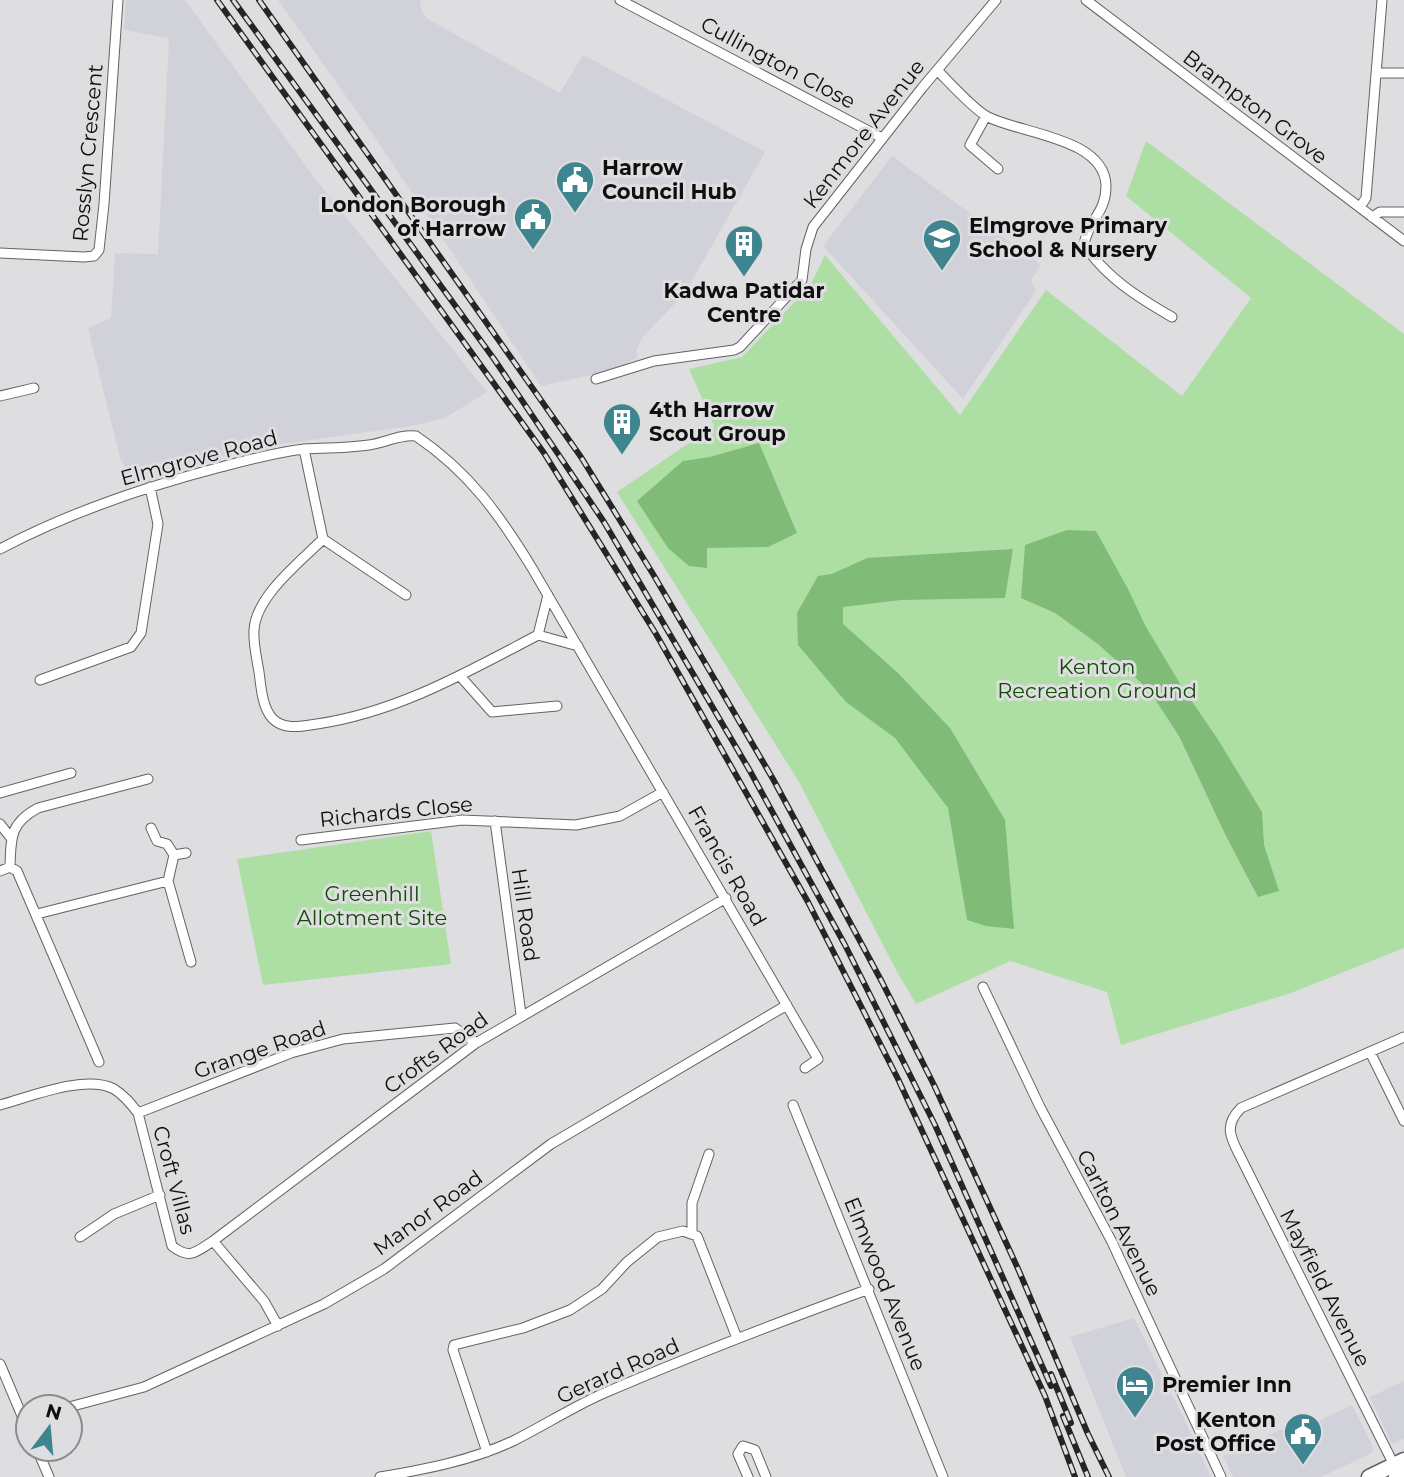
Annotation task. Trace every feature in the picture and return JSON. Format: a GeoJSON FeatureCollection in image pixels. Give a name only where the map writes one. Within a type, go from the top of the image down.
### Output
{"type":"FeatureCollection","features":[{"type":"Feature","properties":{"kind":"main road"},"geometry":{"type":"LineString","coordinates":[[1369,1477],[1399,1469]]}},
{"type":"Feature","properties":{"kind":"street","name":"Rosslyn Crescent"},"geometry":{"type":"LineString","coordinates":[[0,253],[84,257],[94,256],[99,250],[118,0]]}},
{"type":"Feature","properties":{"kind":"street","name":"Cullington Close"},"geometry":{"type":"LineString","coordinates":[[620,0],[882,138]]}},
{"type":"Feature","properties":{"kind":"street","name":"Kenmore Avenue"},"geometry":{"type":"LineString","coordinates":[[597,379],[654,361],[740,347],[802,280],[806,249],[813,228],[882,138],[996,0]]}},
{"type":"Feature","properties":{"kind":"street","name":"Brampton Grove"},"geometry":{"type":"LineString","coordinates":[[1086,0],[1404,241]]}},
{"type":"Feature","properties":{"kind":"street"},"geometry":{"type":"LineString","coordinates":[[1360,208],[1366,198],[1382,0]]}},
{"type":"Feature","properties":{"kind":"street"},"geometry":{"type":"LineString","coordinates":[[937,70],[986,116],[1084,150],[1099,163],[1106,182],[1105,204],[1087,231],[1084,244],[1091,255],[1131,293],[1172,317]]}},
{"type":"Feature","properties":{"kind":"street"},"geometry":{"type":"LineString","coordinates":[[1377,73],[1404,73]]}},
{"type":"Feature","properties":{"kind":"street"},"geometry":{"type":"LineString","coordinates":[[986,116],[970,145],[998,169]]}},
{"type":"Feature","properties":{"kind":"street"},"geometry":{"type":"LineString","coordinates":[[1373,217],[1380,212],[1404,212]]}},
{"type":"Feature","properties":{"kind":"street"},"geometry":{"type":"LineString","coordinates":[[0,396],[34,388]]}},
{"type":"Feature","properties":{"kind":"street","name":"Elmgrove Road"},"geometry":{"type":"LineString","coordinates":[[0,549],[68,516],[124,494],[261,457],[304,449],[371,445],[408,435],[416,436]]}},
{"type":"Feature","properties":{"kind":"street","name":"Francis Road"},"geometry":{"type":"LineString","coordinates":[[416,436],[463,474],[498,513],[818,1059],[805,1068]]}},
{"type":"Feature","properties":{"kind":"street"},"geometry":{"type":"LineString","coordinates":[[304,449],[323,539],[406,595]]}},
{"type":"Feature","properties":{"kind":"street"},"geometry":{"type":"LineString","coordinates":[[40,680],[131,647],[141,634],[158,524],[150,487]]}},
{"type":"Feature","properties":{"kind":"street"},"geometry":{"type":"LineString","coordinates":[[323,539],[267,596],[257,613],[254,632],[262,694],[271,718],[283,725],[298,727],[330,722],[388,708],[460,676],[538,635],[578,646]]}},
{"type":"Feature","properties":{"kind":"street"},"geometry":{"type":"LineString","coordinates":[[538,635],[548,595]]}},
{"type":"Feature","properties":{"kind":"street"},"geometry":{"type":"LineString","coordinates":[[460,676],[492,712],[557,706]]}},
{"type":"Feature","properties":{"kind":"street"},"geometry":{"type":"LineString","coordinates":[[2,792],[71,773]]}},
{"type":"Feature","properties":{"kind":"street"},"geometry":{"type":"LineString","coordinates":[[10,867],[11,838],[23,816],[38,808],[148,779]]}},
{"type":"Feature","properties":{"kind":"street","name":"Richards Close"},"geometry":{"type":"LineString","coordinates":[[301,840],[462,820],[576,825],[620,816],[663,792]]}},
{"type":"Feature","properties":{"kind":"street","name":"Hill Road"},"geometry":{"type":"LineString","coordinates":[[495,821],[521,1014]]}},
{"type":"Feature","properties":{"kind":"street"},"geometry":{"type":"LineString","coordinates":[[0,824],[11,838]]}},
{"type":"Feature","properties":{"kind":"street"},"geometry":{"type":"LineString","coordinates":[[151,828],[157,841],[167,845],[174,855],[168,881],[191,962]]}},
{"type":"Feature","properties":{"kind":"street"},"geometry":{"type":"LineString","coordinates":[[174,855],[186,853]]}},
{"type":"Feature","properties":{"kind":"street"},"geometry":{"type":"LineString","coordinates":[[0,871],[10,867]]}},
{"type":"Feature","properties":{"kind":"street"},"geometry":{"type":"LineString","coordinates":[[10,867],[17,871],[37,914],[99,1062]]}},
{"type":"Feature","properties":{"kind":"street"},"geometry":{"type":"LineString","coordinates":[[37,914],[168,881]]}},
{"type":"Feature","properties":{"kind":"street","name":"Crofts Road"},"geometry":{"type":"LineString","coordinates":[[181,1254],[192,1254],[213,1241],[476,1043],[521,1014],[726,898]]}},
{"type":"Feature","properties":{"kind":"street","name":"Carlton Avenue"},"geometry":{"type":"LineString","coordinates":[[983,987],[1040,1107],[1112,1242],[1221,1477]]}},
{"type":"Feature","properties":{"kind":"street","name":"Manor Road"},"geometry":{"type":"LineString","coordinates":[[84,1403],[144,1387],[324,1304],[384,1269],[551,1144],[787,1005]]}},
{"type":"Feature","properties":{"kind":"street","name":"Grange Road"},"geometry":{"type":"LineString","coordinates":[[138,1113],[291,1053],[343,1039],[455,1028],[476,1043]]}},
{"type":"Feature","properties":{"kind":"street"},"geometry":{"type":"LineString","coordinates":[[1404,1037],[1370,1052],[1404,1121]]}},
{"type":"Feature","properties":{"kind":"street","name":"Mayfield Avenue"},"geometry":{"type":"LineString","coordinates":[[1370,1052],[1241,1108],[1233,1116],[1230,1136],[1399,1469]]}},
{"type":"Feature","properties":{"kind":"street"},"geometry":{"type":"LineString","coordinates":[[0,1105],[81,1084],[101,1084],[126,1098],[138,1113]]}},
{"type":"Feature","properties":{"kind":"street","name":"Elmwood Avenue"},"geometry":{"type":"LineString","coordinates":[[793,1105],[943,1477]]}},
{"type":"Feature","properties":{"kind":"street","name":"Croft Villas"},"geometry":{"type":"LineString","coordinates":[[138,1113],[172,1246],[181,1254]]}},
{"type":"Feature","properties":{"kind":"street"},"geometry":{"type":"LineString","coordinates":[[692,1233],[692,1203],[709,1154]]}},
{"type":"Feature","properties":{"kind":"street"},"geometry":{"type":"LineString","coordinates":[[80,1237],[114,1214],[160,1195]]}},
{"type":"Feature","properties":{"kind":"street"},"geometry":{"type":"LineString","coordinates":[[487,1452],[453,1350],[454,1345],[523,1328],[570,1310],[603,1289],[627,1262],[658,1237],[682,1231],[697,1236],[737,1338]]}},
{"type":"Feature","properties":{"kind":"street"},"geometry":{"type":"LineString","coordinates":[[213,1241],[264,1301],[278,1326]]}},
{"type":"Feature","properties":{"kind":"street","name":"Gerard Road"},"geometry":{"type":"LineString","coordinates":[[380,1477],[449,1465],[487,1452],[600,1395],[737,1338],[869,1289]]}},
{"type":"Feature","properties":{"kind":"street"},"geometry":{"type":"LineString","coordinates":[[0,1364],[14,1396]]}},
{"type":"Feature","properties":{"kind":"street"},"geometry":{"type":"LineString","coordinates":[[748,1477],[738,1454],[743,1446],[755,1450],[766,1477]]}},
{"type":"Feature","properties":{"kind":"shaded area"},"geometry":{"type":"Polygon","coordinates":[[[126,0],[185,0],[316,180],[487,392],[445,418],[412,426],[253,448],[143,477],[130,473],[121,461],[88,328],[111,318],[115,253],[158,254],[169,38],[124,30],[126,0]]]}},
{"type":"Feature","properties":{"kind":"shaded area"},"geometry":{"type":"Polygon","coordinates":[[[278,0],[420,0],[422,12],[428,19],[560,93],[583,55],[765,152],[685,293],[641,339],[636,352],[638,357],[618,369],[541,386],[372,133],[278,0]]]}},
{"type":"Feature","properties":{"kind":"shaded area","name":"Elmgrove Primary School & Nursery"},"geometry":{"type":"Polygon","coordinates":[[[892,156],[1041,265],[1031,280],[1036,291],[963,399],[823,246],[892,156]]]}},
{"type":"Feature","properties":{"kind":"shaded area"},"geometry":{"type":"Polygon","coordinates":[[[1134,1318],[1211,1477],[1126,1477],[1070,1337],[1134,1318]]]}},
{"type":"Feature","properties":{"kind":"shaded area"},"geometry":{"type":"Polygon","coordinates":[[[1404,1381],[1404,1439],[1395,1443],[1391,1442],[1370,1397],[1404,1381]]]}},
{"type":"Feature","properties":{"kind":"shaded area"},"geometry":{"type":"Polygon","coordinates":[[[1352,1405],[1373,1447],[1372,1453],[1321,1477],[1233,1477],[1223,1456],[1282,1429],[1286,1436],[1352,1405]]]}},
{"type":"Feature","properties":{"kind":"green space","name":"Kenton Recreation Ground"},"geometry":{"type":"Polygon","coordinates":[[[1146,141],[1404,334],[1404,948],[1291,993],[1121,1045],[1107,992],[1010,961],[916,1004],[799,782],[617,492],[714,426],[689,369],[742,357],[810,286],[825,255],[960,415],[1046,290],[1182,396],[1251,298],[1126,196],[1146,141]]]}},
{"type":"Feature","properties":{"kind":"green space"},"geometry":{"type":"Polygon","coordinates":[[[759,443],[797,533],[768,547],[707,548],[707,568],[689,566],[668,548],[637,501],[683,461],[710,457],[759,443]]]}},
{"type":"Feature","properties":{"kind":"green space"},"geometry":{"type":"Polygon","coordinates":[[[1067,530],[1096,531],[1146,627],[1262,812],[1264,845],[1279,891],[1258,897],[1179,736],[1149,690],[1098,644],[1055,613],[1021,598],[1025,545],[1067,530]]]}},
{"type":"Feature","properties":{"kind":"green space"},"geometry":{"type":"Polygon","coordinates":[[[1013,549],[1005,598],[901,600],[843,607],[843,624],[898,673],[950,728],[1005,820],[1014,929],[986,926],[967,920],[948,808],[895,738],[846,702],[798,645],[797,613],[818,576],[832,574],[867,558],[1013,549]]]}},
{"type":"Feature","properties":{"kind":"green space","name":"Greenhill Allotment Site"},"geometry":{"type":"Polygon","coordinates":[[[431,831],[451,964],[263,985],[237,859],[431,831]]]}},
{"type":"Feature","properties":{"kind":"railway"},"geometry":{"type":"LineString","coordinates":[[217,0],[544,453],[656,634],[808,902],[898,1079],[1045,1396],[1075,1477]]}},
{"type":"Feature","properties":{"kind":"railway"},"geometry":{"type":"LineString","coordinates":[[233,0],[494,359],[604,522],[750,771],[845,945],[935,1125],[1051,1386]]}},
{"type":"Feature","properties":{"kind":"railway"},"geometry":{"type":"LineString","coordinates":[[259,0],[581,457],[773,779],[934,1085],[1109,1477]]}},
{"type":"Feature","properties":{"kind":"railway"},"geometry":{"type":"LineString","coordinates":[[1051,1374],[1071,1423]]}},
{"type":"Feature","properties":{"kind":"railway"},"geometry":{"type":"LineString","coordinates":[[1063,1416],[1088,1477]]}},
{"type":"Feature","properties":{"kind":"place","name":"Harrow Council Hub"},"geometry":{"type":"Point","coordinates":[575,214]}},
{"type":"Feature","properties":{"kind":"place","name":"London Borough of Harrow"},"geometry":{"type":"Point","coordinates":[533,251]}},
{"type":"Feature","properties":{"kind":"place","name":"Elmgrove Primary School & Nursery"},"geometry":{"type":"Point","coordinates":[942,272]}},
{"type":"Feature","properties":{"kind":"place","name":"Kadwa Patidar Centre"},"geometry":{"type":"Point","coordinates":[744,278]}},
{"type":"Feature","properties":{"kind":"place","name":"4th Harrow Scout Group"},"geometry":{"type":"Point","coordinates":[622,456]}},
{"type":"Feature","properties":{"kind":"place","name":"Premier Inn"},"geometry":{"type":"Point","coordinates":[1135,1419]}},
{"type":"Feature","properties":{"kind":"place","name":"Kenton Post Office"},"geometry":{"type":"Point","coordinates":[1303,1466]}}]}
